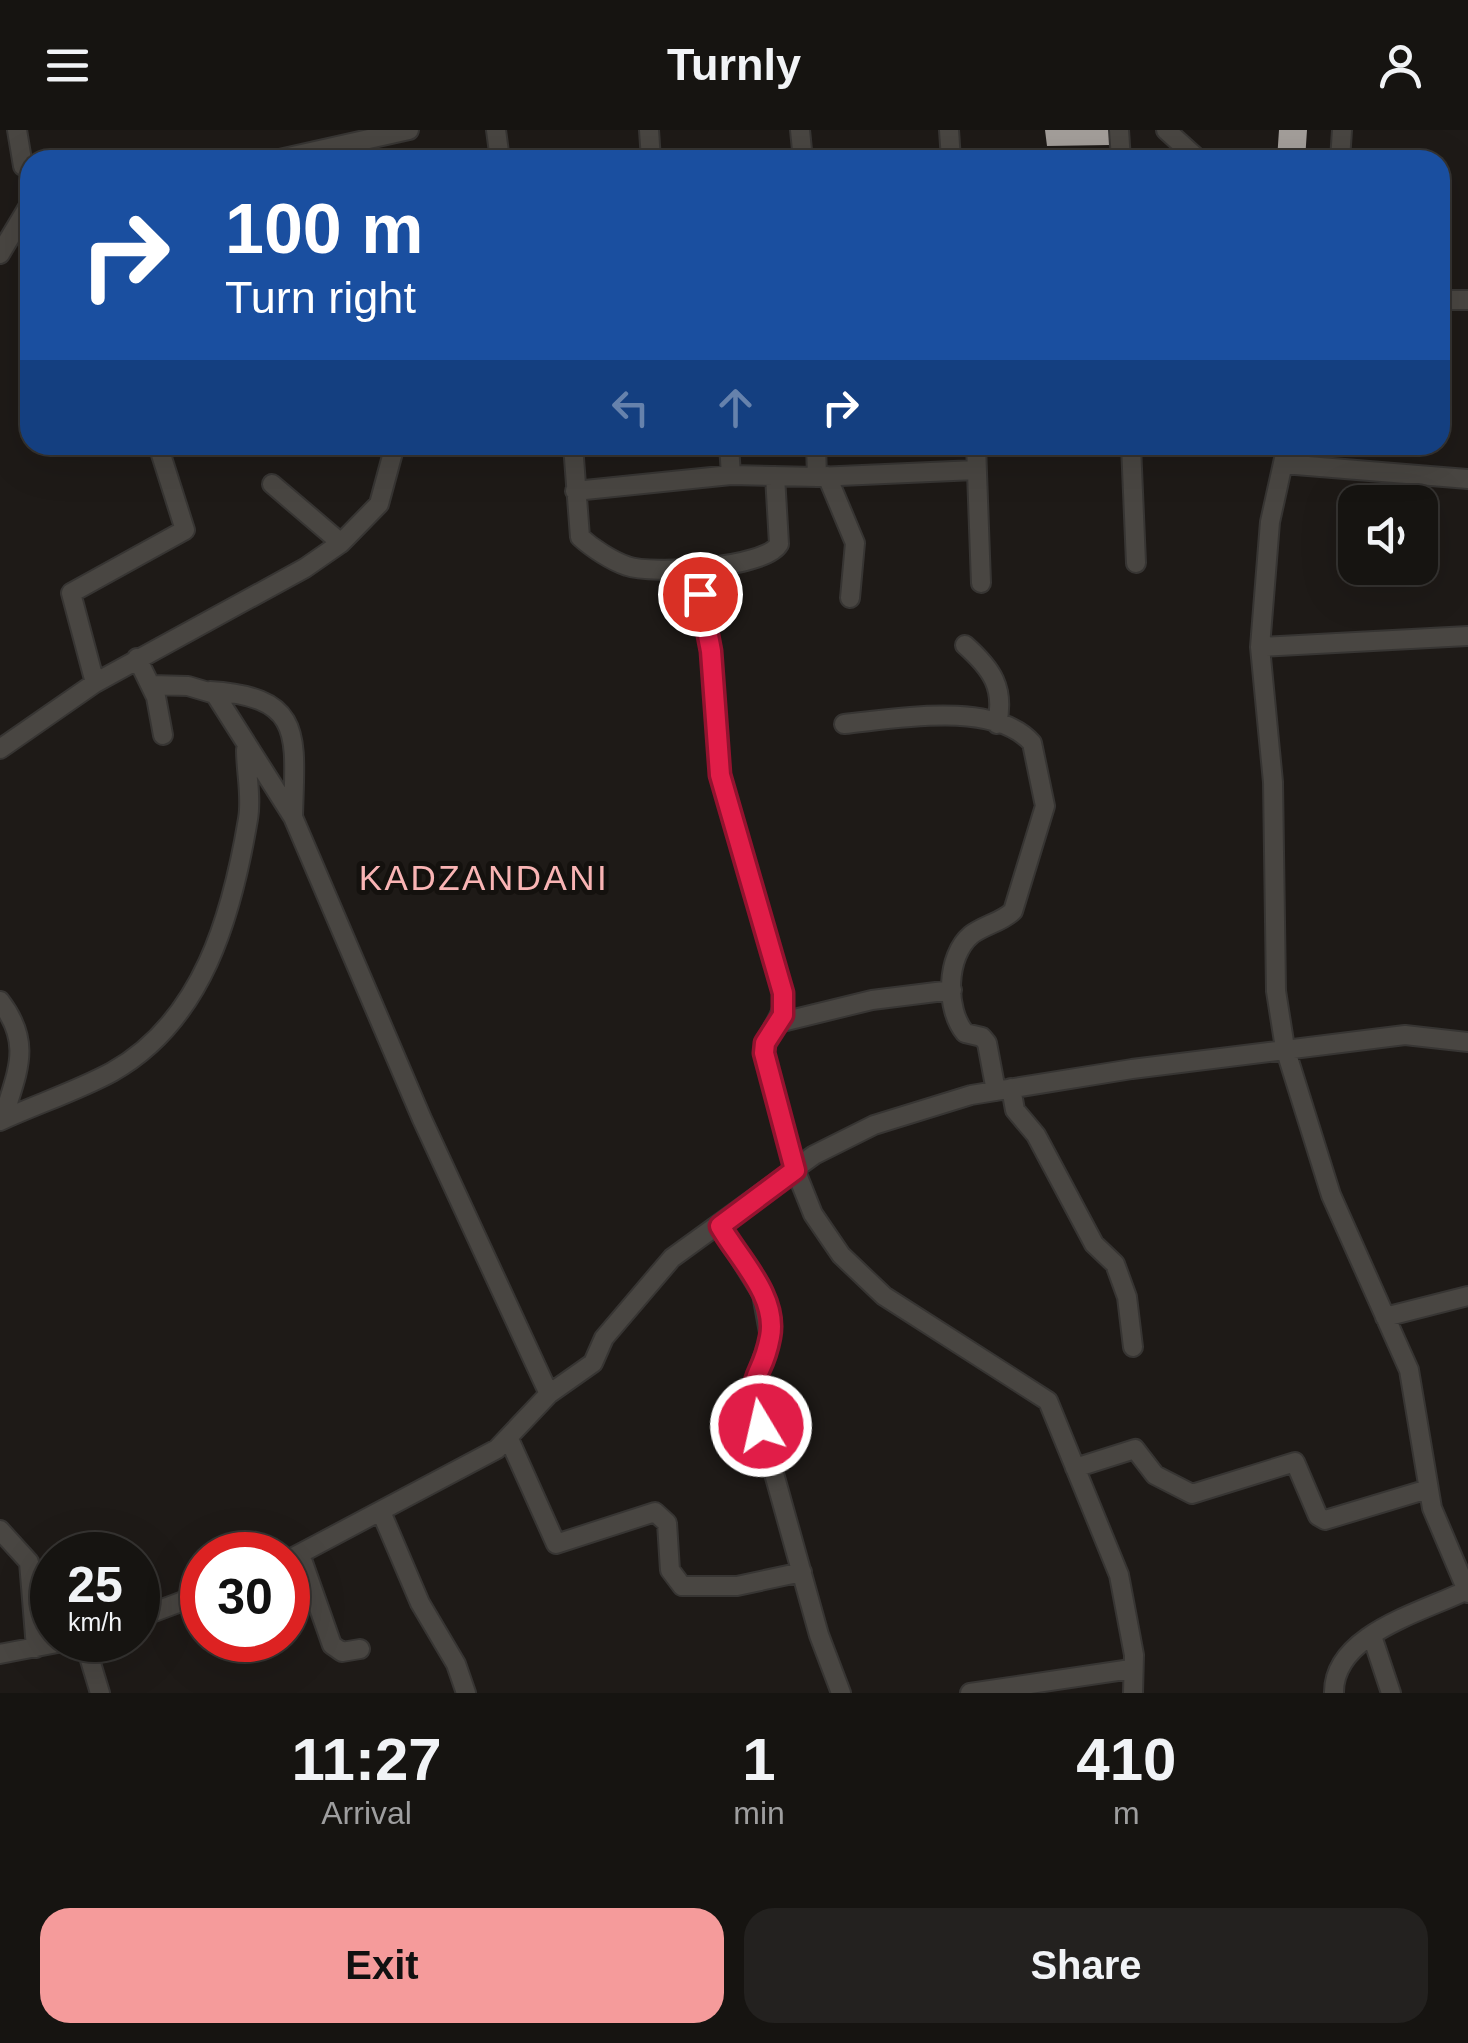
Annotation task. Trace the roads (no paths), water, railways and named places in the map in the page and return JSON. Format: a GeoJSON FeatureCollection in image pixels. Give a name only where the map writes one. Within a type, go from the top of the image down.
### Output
{"type":"FeatureCollection","features":[{"type":"Feature","properties":{"kind":"street"},"geometry":{"type":"LineString","coordinates":[[319,150],[410,130]]}},
{"type":"Feature","properties":{"kind":"street"},"geometry":{"type":"LineString","coordinates":[[1166,130],[1188,150]]}},
{"type":"Feature","properties":{"kind":"street"},"geometry":{"type":"LineString","coordinates":[[0,254],[20,221]]}},
{"type":"Feature","properties":{"kind":"street"},"geometry":{"type":"LineString","coordinates":[[95,683],[70,593],[184,530],[161,455]]}},
{"type":"Feature","properties":{"kind":"street"},"geometry":{"type":"LineString","coordinates":[[0,749],[95,683],[304,568],[341,543],[379,504],[393,455]]}},
{"type":"Feature","properties":{"kind":"street"},"geometry":{"type":"LineString","coordinates":[[573,455],[578,534],[589,545],[633,568],[745,562],[774,552],[778,544],[775,476]]}},
{"type":"Feature","properties":{"kind":"street"},"geometry":{"type":"LineString","coordinates":[[730,455],[731,475]]}},
{"type":"Feature","properties":{"kind":"street"},"geometry":{"type":"LineString","coordinates":[[818,455],[822,477],[855,543],[850,598]]}},
{"type":"Feature","properties":{"kind":"street"},"geometry":{"type":"LineString","coordinates":[[976,455],[981,582]]}},
{"type":"Feature","properties":{"kind":"street"},"geometry":{"type":"LineString","coordinates":[[1131,455],[1136,564]]}},
{"type":"Feature","properties":{"kind":"street"},"geometry":{"type":"LineString","coordinates":[[1285,455],[1270,522],[1260,646],[1273,782],[1276,991],[1285,1048],[1311,1142],[1409,1370],[1437,1523],[1467,1592],[1372,1636],[1340,1663],[1334,1693]]}},
{"type":"Feature","properties":{"kind":"street"},"geometry":{"type":"LineString","coordinates":[[1283,464],[1468,478]]}},
{"type":"Feature","properties":{"kind":"street"},"geometry":{"type":"LineString","coordinates":[[576,491],[731,475],[822,477],[976,470]]}},
{"type":"Feature","properties":{"kind":"street"},"geometry":{"type":"LineString","coordinates":[[272,484],[341,543]]}},
{"type":"Feature","properties":{"kind":"street"},"geometry":{"type":"LineString","coordinates":[[697,567],[711,651],[720,775],[783,993],[783,1015],[765,1043],[764,1053],[795,1170],[828,1238],[871,1284],[1048,1400],[1119,1576],[1134,1654],[1133,1693]]}},
{"type":"Feature","properties":{"kind":"street"},"geometry":{"type":"LineString","coordinates":[[1260,646],[1468,636]]}},
{"type":"Feature","properties":{"kind":"street"},"geometry":{"type":"LineString","coordinates":[[966,645],[986,663],[1002,692],[997,724]]}},
{"type":"Feature","properties":{"kind":"street"},"geometry":{"type":"LineString","coordinates":[[137,658],[151,685],[163,735]]}},
{"type":"Feature","properties":{"kind":"street"},"geometry":{"type":"LineString","coordinates":[[151,685],[174,684],[253,694],[287,721],[294,763],[293,817]]}},
{"type":"Feature","properties":{"kind":"street"},"geometry":{"type":"LineString","coordinates":[[210,691],[293,817],[422,1118],[549,1394]]}},
{"type":"Feature","properties":{"kind":"street"},"geometry":{"type":"LineString","coordinates":[[844,724],[919,716],[972,717],[997,724],[1032,743],[1045,806],[1013,911],[968,938],[954,963],[952,990],[960,1027],[986,1044],[1003,1090],[1036,1136],[1094,1244],[1115,1264],[1127,1296],[1133,1346]]}},
{"type":"Feature","properties":{"kind":"street"},"geometry":{"type":"LineString","coordinates":[[2,1120],[113,1071],[144,1050],[190,1001],[209,967],[249,816],[246,745]]}},
{"type":"Feature","properties":{"kind":"street"},"geometry":{"type":"LineString","coordinates":[[778,1023],[872,1000],[952,990]]}},
{"type":"Feature","properties":{"kind":"street"},"geometry":{"type":"LineString","coordinates":[[0,1002],[20,1032],[18,1065],[2,1120]]}},
{"type":"Feature","properties":{"kind":"street"},"geometry":{"type":"LineString","coordinates":[[310,1549],[382,1514],[509,1440],[549,1394],[593,1363],[604,1338],[672,1258],[824,1149],[874,1126],[949,1100],[1285,1048],[1406,1035],[1468,1042]]}},
{"type":"Feature","properties":{"kind":"street"},"geometry":{"type":"LineString","coordinates":[[720,1226],[760,1285],[770,1328],[752,1391],[802,1572],[841,1693]]}},
{"type":"Feature","properties":{"kind":"street"},"geometry":{"type":"LineString","coordinates":[[1385,1317],[1468,1296]]}},
{"type":"Feature","properties":{"kind":"street"},"geometry":{"type":"LineString","coordinates":[[509,1440],[556,1544],[655,1512],[666,1523],[670,1570],[682,1586],[737,1586],[802,1572]]}},
{"type":"Feature","properties":{"kind":"street"},"geometry":{"type":"LineString","coordinates":[[1075,1468],[1135,1449],[1155,1475],[1192,1494],[1294,1462],[1318,1516],[1325,1520],[1428,1488]]}},
{"type":"Feature","properties":{"kind":"street"},"geometry":{"type":"LineString","coordinates":[[382,1514],[420,1603],[456,1664],[466,1693]]}},
{"type":"Feature","properties":{"kind":"street"},"geometry":{"type":"LineString","coordinates":[[0,1530],[29,1562],[30,1574]]}},
{"type":"Feature","properties":{"kind":"street"},"geometry":{"type":"LineString","coordinates":[[310,1594],[332,1645],[342,1652],[360,1649]]}},
{"type":"Feature","properties":{"kind":"street"},"geometry":{"type":"LineString","coordinates":[[1372,1636],[1391,1693]]}},
{"type":"Feature","properties":{"kind":"street"},"geometry":{"type":"LineString","coordinates":[[0,1654],[30,1649]]}},
{"type":"Feature","properties":{"kind":"street"},"geometry":{"type":"LineString","coordinates":[[91,1662],[100,1693]]}},
{"type":"Feature","properties":{"kind":"street"},"geometry":{"type":"LineString","coordinates":[[970,1693],[1131,1670]]}},
{"type":"Feature","properties":{"kind":"district","name":"KADZANDANI"},"geometry":{"type":"Point","coordinates":[484,877]}}]}
